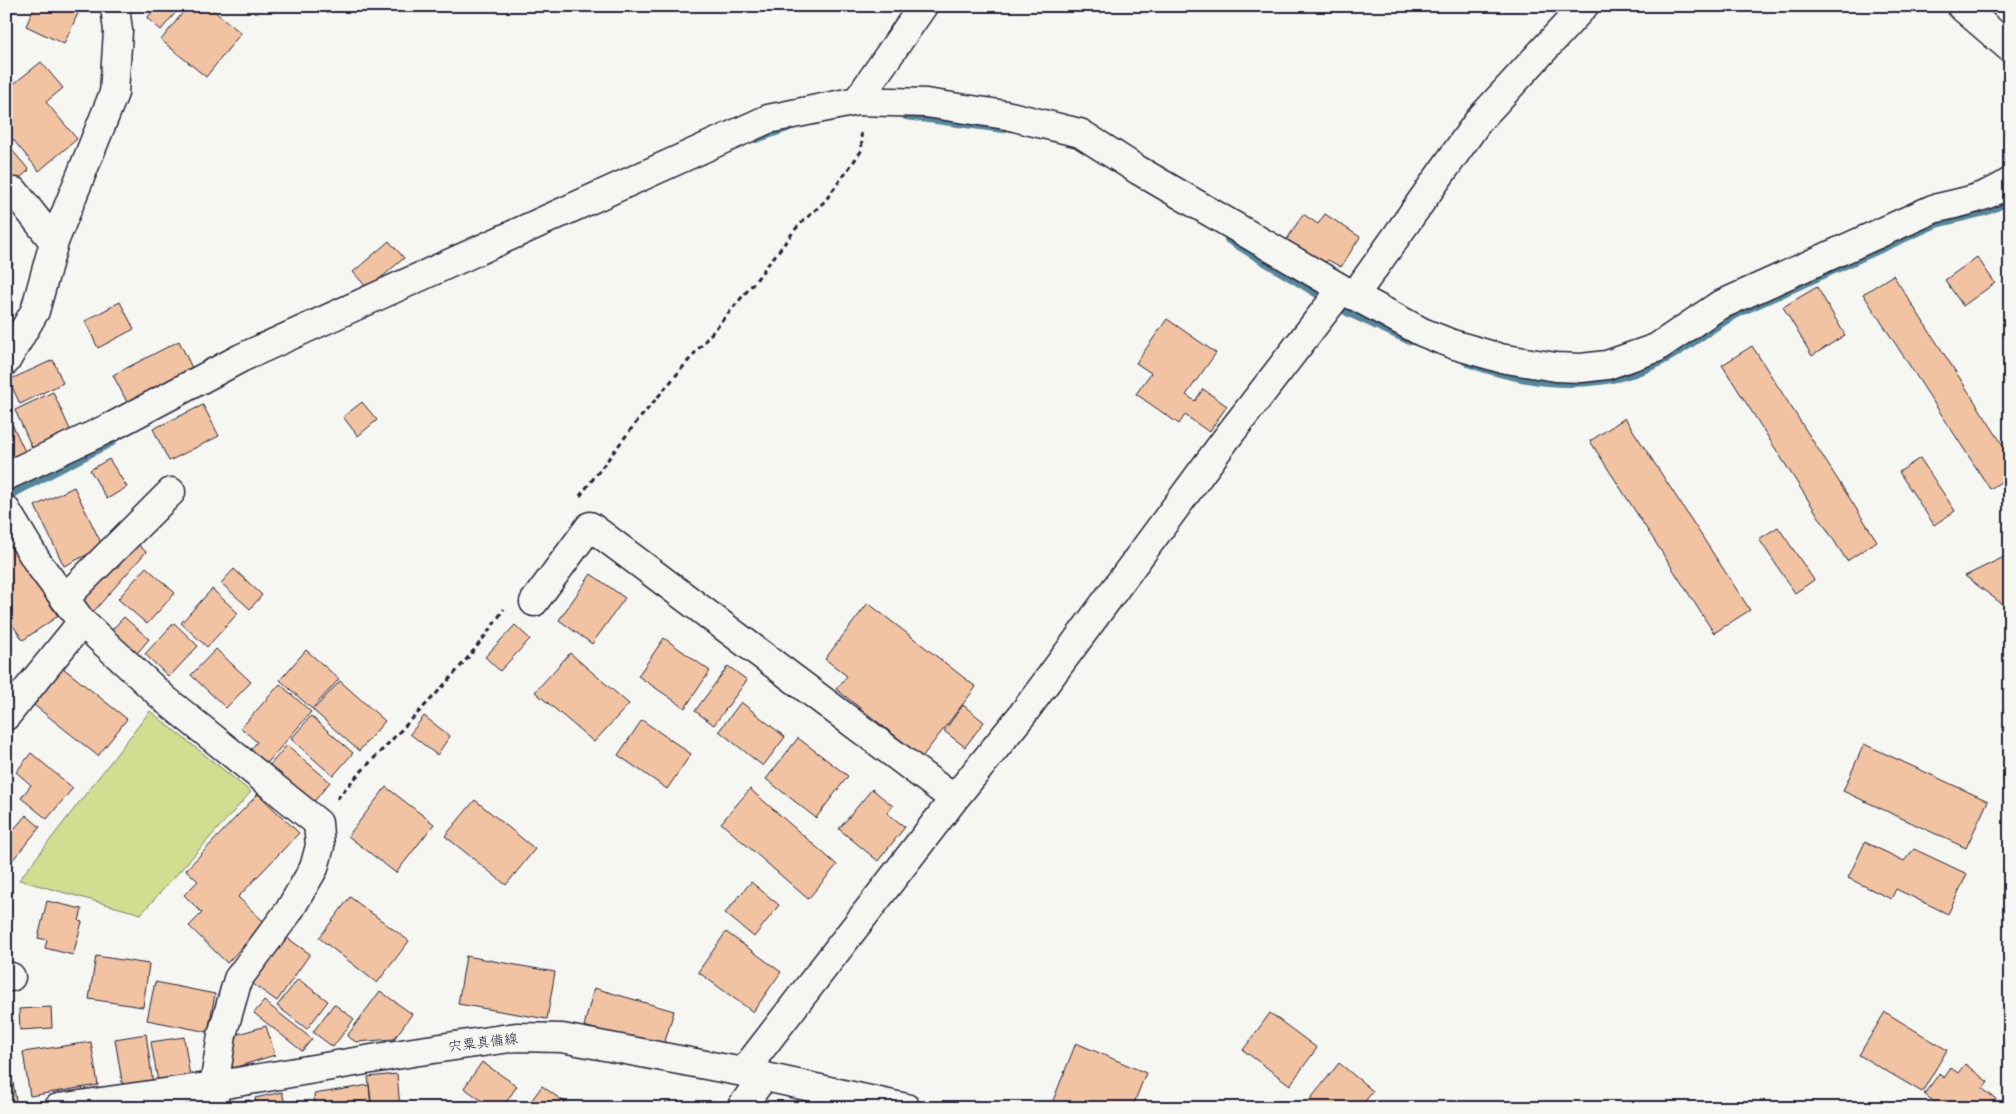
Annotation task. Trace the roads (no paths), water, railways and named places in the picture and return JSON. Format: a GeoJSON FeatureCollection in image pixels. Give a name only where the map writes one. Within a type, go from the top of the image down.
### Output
{"type":"FeatureCollection","features":[{"type":"Feature","properties":{"kind":"street"},"geometry":{"type":"LineString","coordinates":[[6,361],[36,311],[54,242],[114,93],[118,31],[114,6]]}},
{"type":"Feature","properties":{"kind":"street"},"geometry":{"type":"LineString","coordinates":[[857,101],[923,6]]}},
{"type":"Feature","properties":{"kind":"street"},"geometry":{"type":"LineString","coordinates":[[741,1108],[753,1074],[954,799],[1022,715],[1226,439],[1479,120],[1584,6]]}},
{"type":"Feature","properties":{"kind":"street"},"geometry":{"type":"LineString","coordinates":[[1961,6],[2010,48]]}},
{"type":"Feature","properties":{"kind":"street"},"geometry":{"type":"LineString","coordinates":[[6,476],[113,426],[249,354],[768,119],[857,101],[926,103],[1006,115],[1080,133],[1340,296],[1452,344],[1500,358],[1556,367],[1581,368],[1607,365],[1656,348],[1718,306],[1934,209],[1968,202],[1999,190],[2010,182]]}},
{"type":"Feature","properties":{"kind":"street"},"geometry":{"type":"LineString","coordinates":[[6,197],[15,192],[54,242]]}},
{"type":"Feature","properties":{"kind":"street"},"geometry":{"type":"LineString","coordinates":[[65,598],[171,492]]}},
{"type":"Feature","properties":{"kind":"street"},"geometry":{"type":"LineString","coordinates":[[6,510],[38,563],[82,622],[167,701],[318,824],[320,846],[314,868],[289,911],[238,979],[222,1035],[214,1097]]}},
{"type":"Feature","properties":{"kind":"street"},"geometry":{"type":"LineString","coordinates":[[522,602],[590,526],[954,799]]}},
{"type":"Feature","properties":{"kind":"street"},"geometry":{"type":"LineString","coordinates":[[6,716],[82,622]]}},
{"type":"Feature","properties":{"kind":"street","name":"宍粟真備線"},"geometry":{"type":"LineString","coordinates":[[58,1108],[214,1097],[413,1052],[516,1037],[562,1038],[753,1074],[906,1108]]}},
{"type":"Feature","properties":{"kind":"waterway"},"geometry":{"type":"LineString","coordinates":[[906,115],[1003,128]]}},
{"type":"Feature","properties":{"kind":"waterway"},"geometry":{"type":"LineString","coordinates":[[756,138],[787,127]]}},
{"type":"Feature","properties":{"kind":"waterway"},"geometry":{"type":"LineString","coordinates":[[1468,362],[1518,376],[1569,382],[1594,381],[1644,369],[1668,357],[1743,310],[1936,223],[1985,211],[2010,200]]}},
{"type":"Feature","properties":{"kind":"waterway"},"geometry":{"type":"LineString","coordinates":[[1229,239],[1349,312],[1410,340]]}},
{"type":"Feature","properties":{"kind":"waterway"},"geometry":{"type":"LineString","coordinates":[[6,496],[112,441]]}}]}
